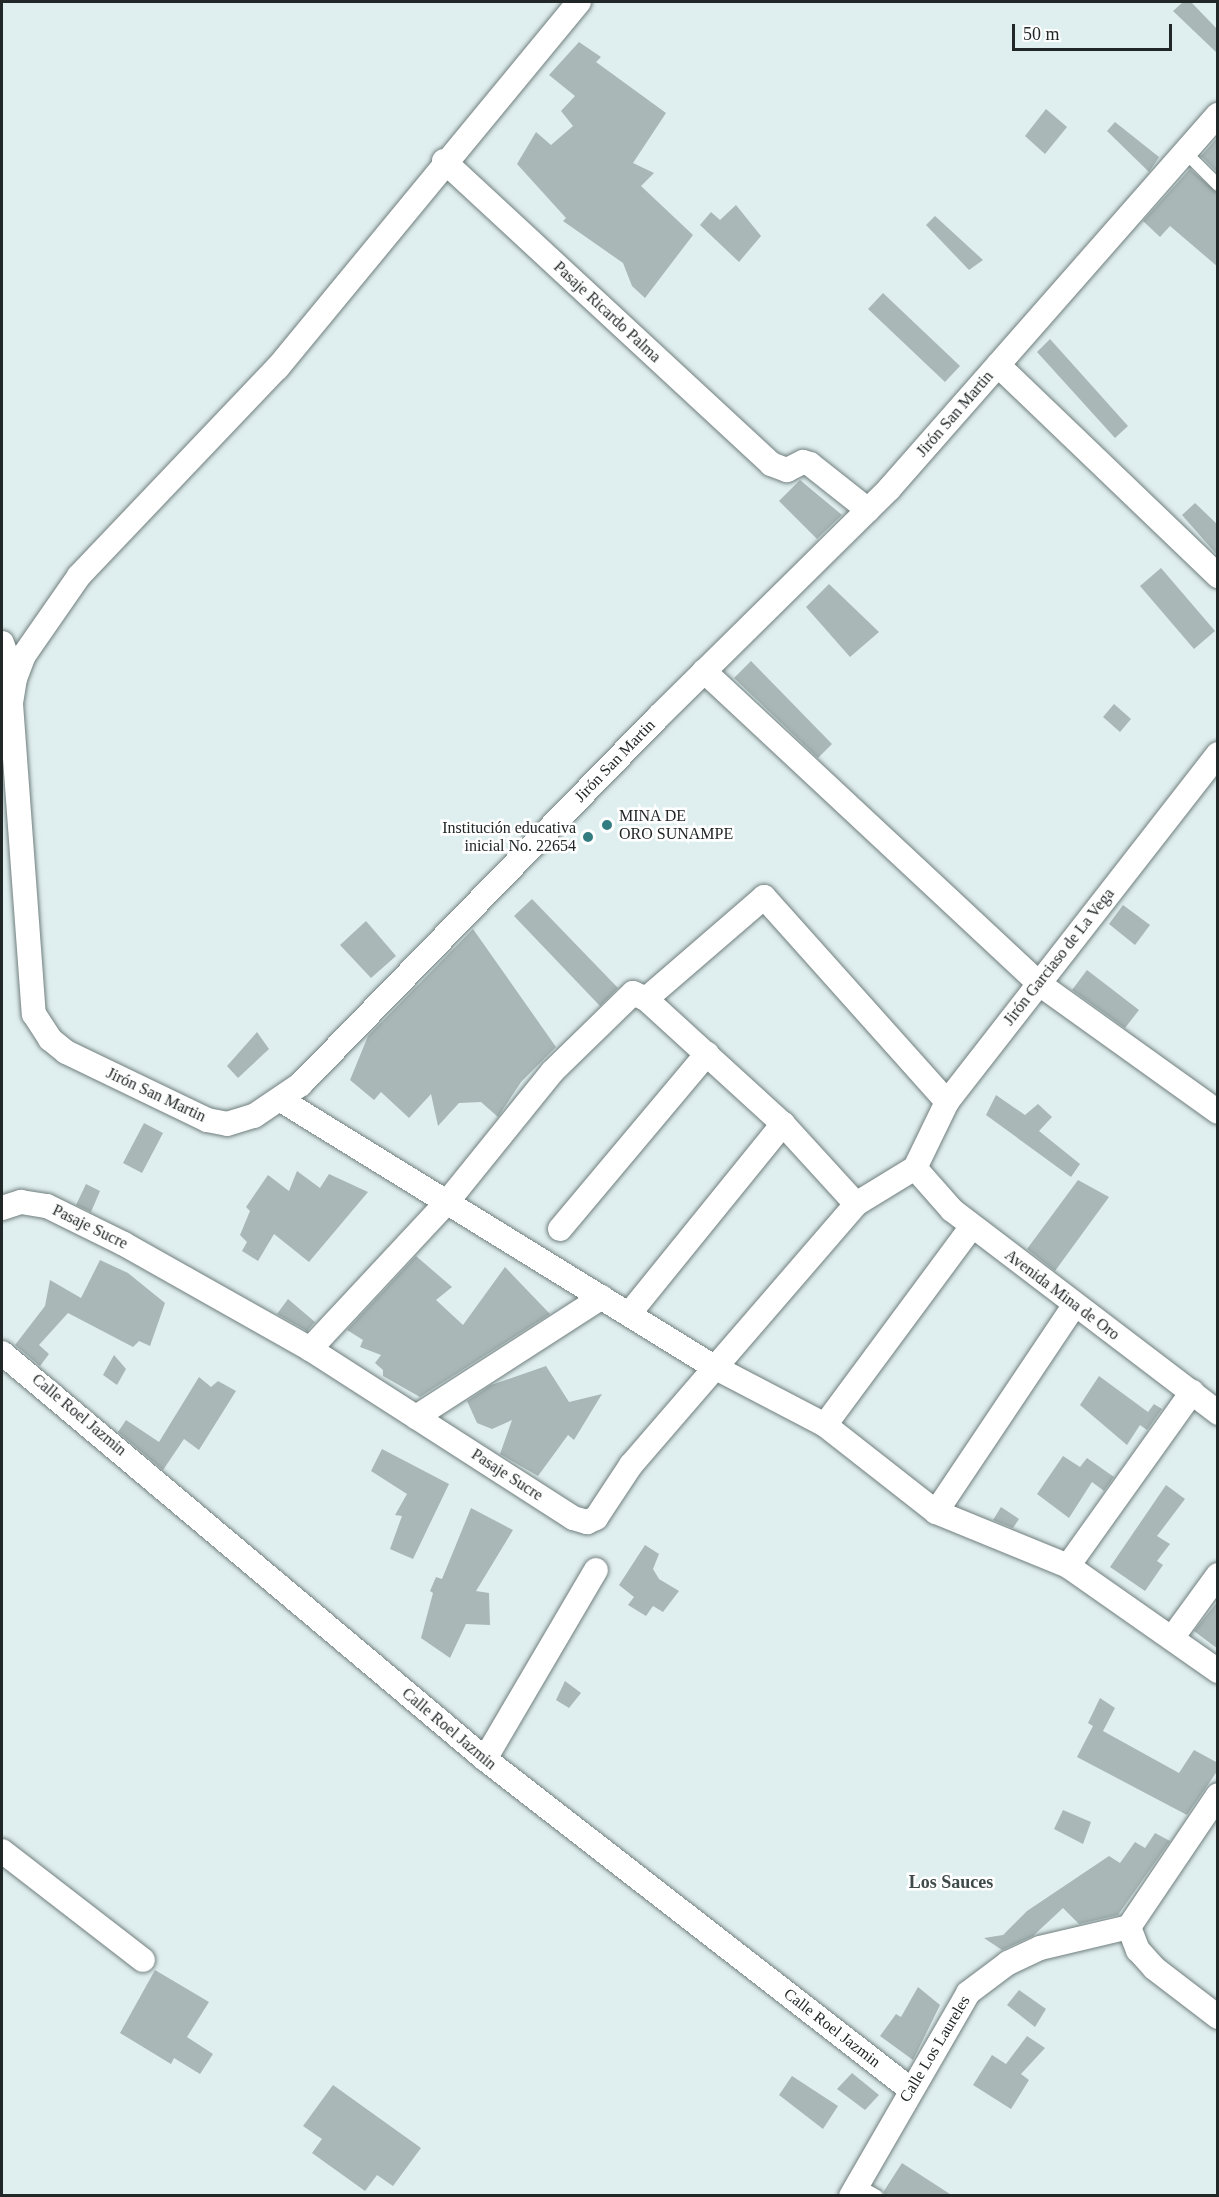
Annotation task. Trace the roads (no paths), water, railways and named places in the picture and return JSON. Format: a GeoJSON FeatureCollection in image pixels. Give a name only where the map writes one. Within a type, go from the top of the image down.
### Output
{"type":"FeatureCollection","features":[{"type":"Feature","properties":{"kind":"street"},"geometry":{"type":"LineString","coordinates":[[15,678],[24,655],[79,576],[277,368],[444,161],[579,2]]}},
{"type":"Feature","properties":{"kind":"street","name":"Jirón San Martin"},"geometry":{"type":"LineString","coordinates":[[15,678],[11,704],[34,1014],[50,1038],[66,1053],[207,1120],[227,1124],[254,1116],[301,1084],[704,671],[868,510],[998,366],[1218,115]]}},
{"type":"Feature","properties":{"kind":"street","name":"Pasaje Ricardo Palma"},"geometry":{"type":"LineString","coordinates":[[444,161],[771,464],[782,470],[810,464],[868,510]]}},
{"type":"Feature","properties":{"kind":"street"},"geometry":{"type":"LineString","coordinates":[[998,366],[1218,576]]}},
{"type":"Feature","properties":{"kind":"street"},"geometry":{"type":"LineString","coordinates":[[2,643],[15,678]]}},
{"type":"Feature","properties":{"kind":"street"},"geometry":{"type":"LineString","coordinates":[[704,671],[1038,983],[1218,1112]]}},
{"type":"Feature","properties":{"kind":"street","name":"Jirón Garciaso de La Vega"},"geometry":{"type":"LineString","coordinates":[[915,1168],[947,1102],[1218,754]]}},
{"type":"Feature","properties":{"kind":"street"},"geometry":{"type":"LineString","coordinates":[[646,999],[764,897],[947,1102]]}},
{"type":"Feature","properties":{"kind":"street"},"geometry":{"type":"LineString","coordinates":[[310,1349],[448,1201],[552,1072],[633,993],[646,999],[783,1124],[856,1204]]}},
{"type":"Feature","properties":{"kind":"street"},"geometry":{"type":"LineString","coordinates":[[560,1229],[707,1054]]}},
{"type":"Feature","properties":{"kind":"street"},"geometry":{"type":"LineString","coordinates":[[280,1100],[448,1201],[714,1367],[825,1425],[936,1512],[1068,1566],[1218,1671]]}},
{"type":"Feature","properties":{"kind":"street"},"geometry":{"type":"LineString","coordinates":[[630,1314],[783,1124]]}},
{"type":"Feature","properties":{"kind":"street","name":"Pasaje Sucre"},"geometry":{"type":"LineString","coordinates":[[2,1208],[21,1202],[47,1206],[124,1244],[310,1349],[573,1518],[587,1522],[596,1518],[631,1465],[856,1204],[915,1168]]}},
{"type":"Feature","properties":{"kind":"street","name":"Avenida Mina de Oro"},"geometry":{"type":"LineString","coordinates":[[915,1168],[927,1185],[972,1226],[1074,1306],[1218,1413]]}},
{"type":"Feature","properties":{"kind":"street"},"geometry":{"type":"LineString","coordinates":[[825,1425],[972,1226]]}},
{"type":"Feature","properties":{"kind":"street"},"geometry":{"type":"LineString","coordinates":[[416,1417],[602,1297]]}},
{"type":"Feature","properties":{"kind":"street"},"geometry":{"type":"LineString","coordinates":[[936,1512],[1074,1306]]}},
{"type":"Feature","properties":{"kind":"street","name":"Calle Roel Jazmin"},"geometry":{"type":"LineString","coordinates":[[2,1353],[485,1759],[910,2089]]}},
{"type":"Feature","properties":{"kind":"street"},"geometry":{"type":"LineString","coordinates":[[1068,1566],[1192,1392]]}},
{"type":"Feature","properties":{"kind":"street"},"geometry":{"type":"LineString","coordinates":[[485,1759],[596,1570]]}},
{"type":"Feature","properties":{"kind":"street"},"geometry":{"type":"LineString","coordinates":[[1172,1638],[1218,1575]]}},
{"type":"Feature","properties":{"kind":"street"},"geometry":{"type":"LineString","coordinates":[[1218,1795],[1129,1927],[1138,1950],[1154,1968],[1218,2017]]}},
{"type":"Feature","properties":{"kind":"street"},"geometry":{"type":"LineString","coordinates":[[2,1851],[143,1960]]}},
{"type":"Feature","properties":{"kind":"street","name":"Calle Los Laureles"},"geometry":{"type":"LineString","coordinates":[[862,2192],[910,2089],[968,1993],[985,1977],[1040,1948],[1129,1927]]}},
{"type":"Feature","properties":{"kind":"lane"},"geometry":{"type":"LineString","coordinates":[[1186,153],[1218,185]]}},
{"type":"Feature","properties":{"kind":"place","name":"MINA DE ORO SUNAMPE"},"geometry":{"type":"Point","coordinates":[607,825]}},
{"type":"Feature","properties":{"kind":"place","name":"Institución educativa inicial No. 22654"},"geometry":{"type":"Point","coordinates":[588,837]}},
{"type":"Feature","properties":{"kind":"district","name":"Los Sauces"},"geometry":{"type":"Point","coordinates":[951,1882]}}]}
